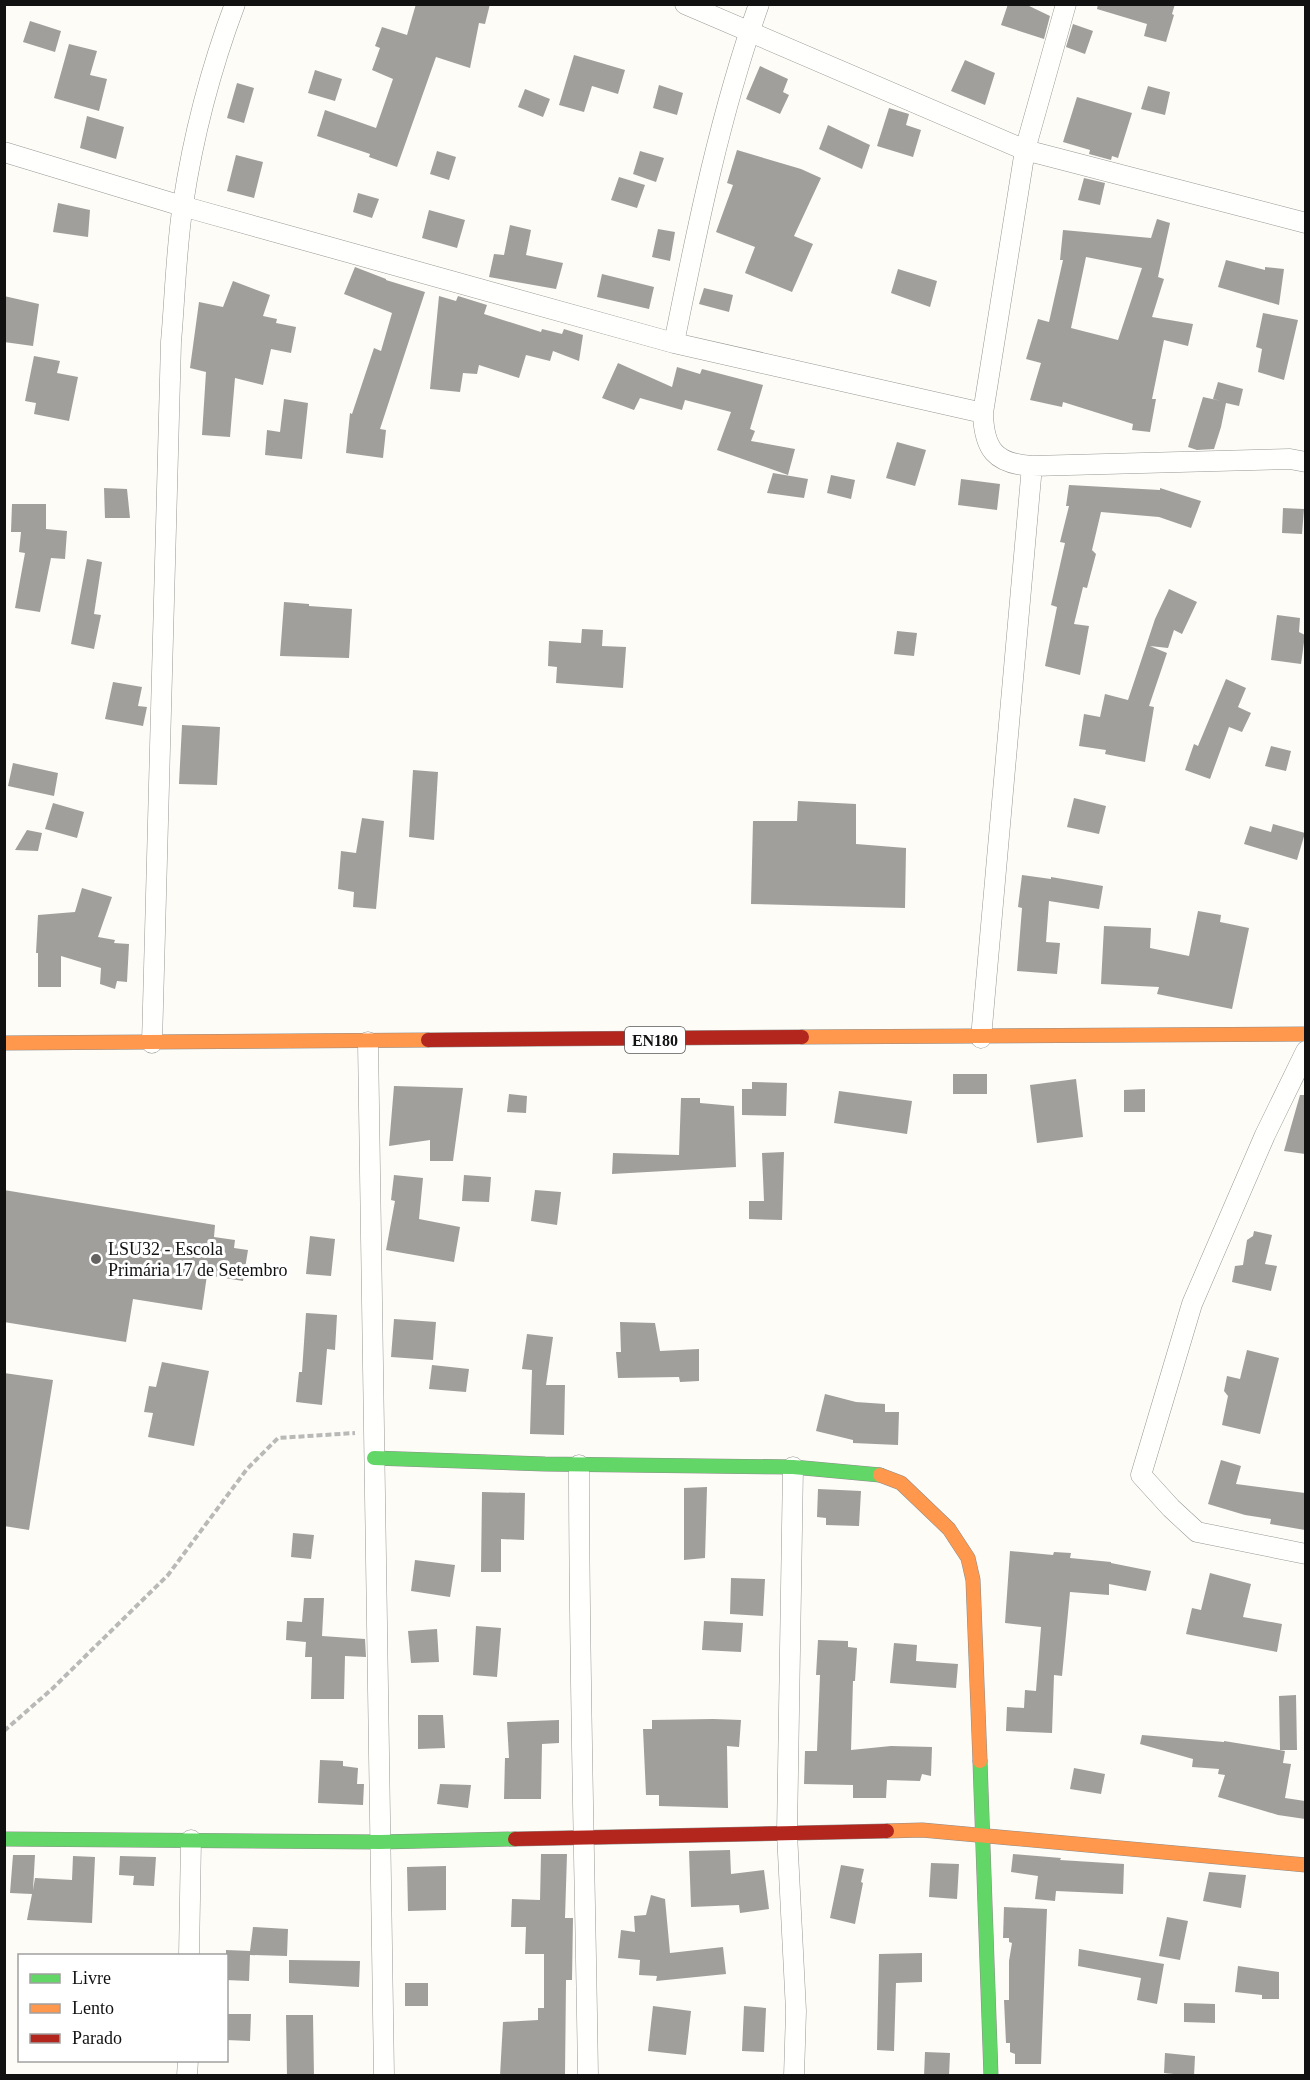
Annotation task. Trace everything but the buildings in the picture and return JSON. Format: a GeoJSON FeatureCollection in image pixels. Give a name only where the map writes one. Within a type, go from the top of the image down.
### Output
{"type":"FeatureCollection","features":[{"type":"Feature","properties":{"kind":"street"},"geometry":{"type":"LineString","coordinates":[[152,1043],[171,354],[182,206],[196,134],[220,42],[235,4]]}},
{"type":"Feature","properties":{"kind":"street"},"geometry":{"type":"LineString","coordinates":[[685,4],[1025,150],[1305,223]]}},
{"type":"Feature","properties":{"kind":"street"},"geometry":{"type":"LineString","coordinates":[[674,343],[707,183],[759,4]]}},
{"type":"Feature","properties":{"kind":"street"},"geometry":{"type":"LineString","coordinates":[[1066,4],[1025,150],[983,413],[984,434],[993,453],[1014,465],[1032,466],[1290,459],[1305,462]]}},
{"type":"Feature","properties":{"kind":"street"},"geometry":{"type":"LineString","coordinates":[[4,152],[182,206],[674,343],[983,413]]}},
{"type":"Feature","properties":{"kind":"street"},"geometry":{"type":"LineString","coordinates":[[981,1038],[1032,466]]}},
{"type":"Feature","properties":{"kind":"street","name":"EN180"},"geometry":{"type":"LineString","coordinates":[[4,1043],[1305,1034]]}},
{"type":"Feature","properties":{"kind":"street"},"geometry":{"type":"LineString","coordinates":[[368,1041],[384,2076]]}},
{"type":"Feature","properties":{"kind":"street"},"geometry":{"type":"LineString","coordinates":[[1305,1050],[1265,1135],[1192,1304],[1141,1476],[1170,1508],[1197,1532],[1305,1554]]}},
{"type":"Feature","properties":{"kind":"street"},"geometry":{"type":"LineString","coordinates":[[374,1458],[579,1465],[792,1467],[877,1474],[901,1483],[949,1529],[968,1558],[973,1580],[992,2076]]}},
{"type":"Feature","properties":{"kind":"street"},"geometry":{"type":"LineString","coordinates":[[579,1465],[579,1620],[588,2076]]}},
{"type":"Feature","properties":{"kind":"street"},"geometry":{"type":"LineString","coordinates":[[792,1467],[787,1833],[796,2011],[794,2076]]}},
{"type":"Feature","properties":{"kind":"street"},"geometry":{"type":"LineString","coordinates":[[4,1839],[380,1842],[922,1830],[1305,1865]]}},
{"type":"Feature","properties":{"kind":"street"},"geometry":{"type":"LineString","coordinates":[[189,1954],[190,1840]]}},
{"type":"Feature","properties":{"kind":"path"},"geometry":{"type":"LineString","coordinates":[[4,1731],[68,1674],[168,1575],[248,1468],[278,1438],[374,1432]]}},
{"type":"Feature","properties":{"kind":"traffic: fast"},"geometry":{"type":"LineString","coordinates":[[374,1458],[545,1464],[793,1467],[880,1475]]}},
{"type":"Feature","properties":{"kind":"traffic: fast"},"geometry":{"type":"LineString","coordinates":[[980,1761],[991,2076]]}},
{"type":"Feature","properties":{"kind":"traffic: fast"},"geometry":{"type":"LineString","coordinates":[[4,1839],[380,1842],[515,1839]]}},
{"type":"Feature","properties":{"kind":"traffic: slow"},"geometry":{"type":"LineString","coordinates":[[802,1037],[1306,1034]]}},
{"type":"Feature","properties":{"kind":"traffic: slow"},"geometry":{"type":"LineString","coordinates":[[4,1043],[428,1040]]}},
{"type":"Feature","properties":{"kind":"traffic: slow"},"geometry":{"type":"LineString","coordinates":[[880,1475],[901,1483],[949,1529],[968,1558],[973,1580],[980,1761]]}},
{"type":"Feature","properties":{"kind":"traffic: slow"},"geometry":{"type":"LineString","coordinates":[[887,1831],[922,1830],[1306,1865]]}},
{"type":"Feature","properties":{"kind":"traffic: jam"},"geometry":{"type":"LineString","coordinates":[[428,1040],[802,1037]]}},
{"type":"Feature","properties":{"kind":"traffic: jam"},"geometry":{"type":"LineString","coordinates":[[515,1839],[887,1831]]}},
{"type":"Feature","properties":{"kind":"place","name":"LSU32 - Escola Primária 17 de Setembro"},"geometry":{"type":"Point","coordinates":[96,1259]}}]}
